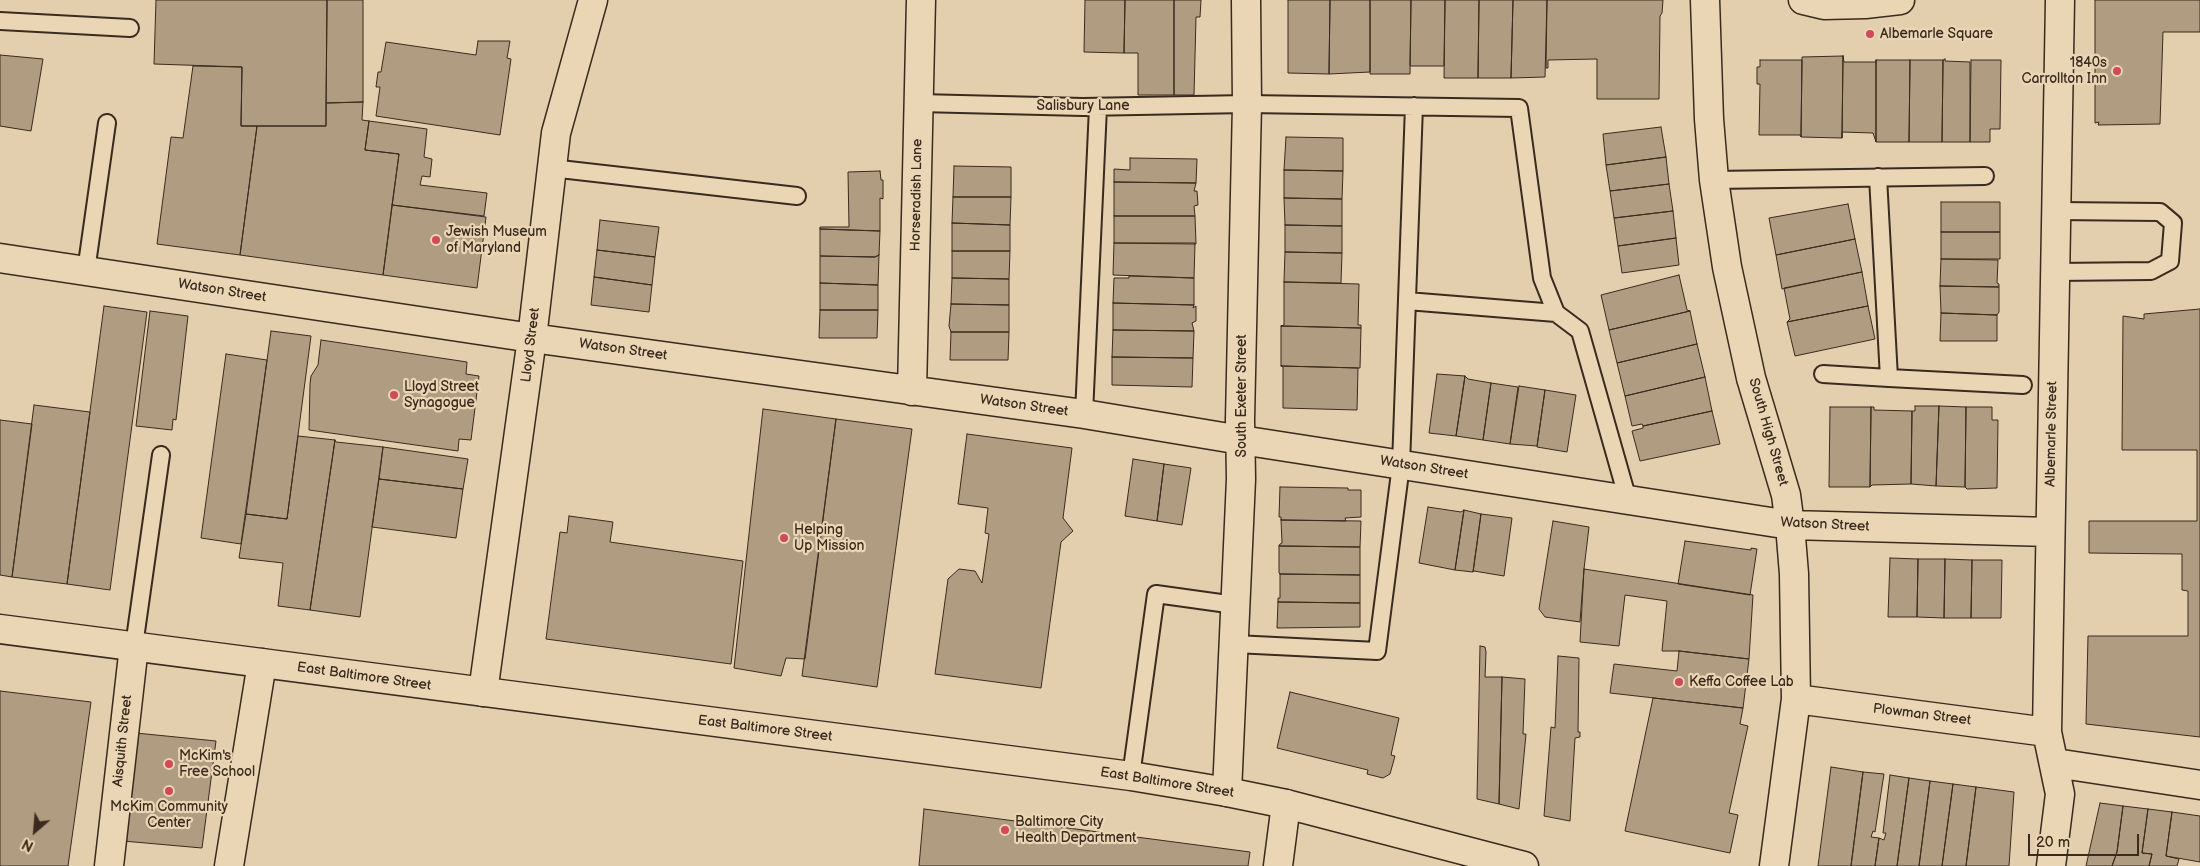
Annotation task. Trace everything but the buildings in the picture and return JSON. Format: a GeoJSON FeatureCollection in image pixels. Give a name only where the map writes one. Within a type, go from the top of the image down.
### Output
{"type":"FeatureCollection","features":[{"type":"Feature","properties":{"kind":"street","name":"Lloyd Street"},"geometry":{"type":"LineString","coordinates":[[483,692],[532,338],[556,133],[593,0]]}},
{"type":"Feature","properties":{"kind":"street","name":"Horseradish Lane"},"geometry":{"type":"LineString","coordinates":[[912,391],[921,0]]}},
{"type":"Feature","properties":{"kind":"street","name":"South Exeter Street"},"geometry":{"type":"LineString","coordinates":[[1227,792],[1242,478],[1241,440],[1247,104],[1246,0]]}},
{"type":"Feature","properties":{"kind":"street","name":"South High Street"},"geometry":{"type":"LineString","coordinates":[[1705,0],[1709,119],[1714,180],[1727,267],[1751,378],[1786,495],[1794,574],[1796,699],[1774,866]]}},
{"type":"Feature","properties":{"kind":"street"},"geometry":{"type":"LineString","coordinates":[[1803,0],[1824,4],[1865,4],[1900,0]]}},
{"type":"Feature","properties":{"kind":"street","name":"Albemarle Street"},"geometry":{"type":"LineString","coordinates":[[2051,866],[2060,794],[2047,732],[2060,0]]}},
{"type":"Feature","properties":{"kind":"street","name":"Watson Street"},"geometry":{"type":"LineString","coordinates":[[0,258],[532,338],[1084,414],[1790,525],[2050,532]]}},
{"type":"Feature","properties":{"kind":"street","name":"East Baltimore Street"},"geometry":{"type":"LineString","coordinates":[[0,629],[1130,776],[1286,804],[1524,866]]}},
{"type":"Feature","properties":{"kind":"street","name":"Aisquith Street"},"geometry":{"type":"LineString","coordinates":[[109,866],[134,646]]}},
{"type":"Feature","properties":{"kind":"street"},"geometry":{"type":"LineString","coordinates":[[228,866],[262,663]]}},
{"type":"Feature","properties":{"kind":"street","name":"Plowman Street"},"geometry":{"type":"LineString","coordinates":[[1796,699],[2047,732]]}},
{"type":"Feature","properties":{"kind":"street"},"geometry":{"type":"LineString","coordinates":[[2055,763],[2200,785]]}},
{"type":"Feature","properties":{"kind":"street"},"geometry":{"type":"LineString","coordinates":[[1278,866],[1286,804]]}},
{"type":"Feature","properties":{"kind":"lane"},"geometry":{"type":"LineString","coordinates":[[0,21],[130,28]]}},
{"type":"Feature","properties":{"kind":"lane","name":"Salisbury Lane"},"geometry":{"type":"LineString","coordinates":[[919,103],[1098,107],[1247,104],[1519,108],[1542,278],[1556,313]]}},
{"type":"Feature","properties":{"kind":"lane"},"geometry":{"type":"LineString","coordinates":[[1235,644],[1377,651],[1401,464],[1414,106]]}},
{"type":"Feature","properties":{"kind":"lane"},"geometry":{"type":"LineString","coordinates":[[1084,414],[1098,107]]}},
{"type":"Feature","properties":{"kind":"lane"},"geometry":{"type":"LineString","coordinates":[[86,271],[106,123]]}},
{"type":"Feature","properties":{"kind":"lane"},"geometry":{"type":"LineString","coordinates":[[551,168],[797,196]]}},
{"type":"Feature","properties":{"kind":"lane"},"geometry":{"type":"LineString","coordinates":[[1714,180],[1985,176]]}},
{"type":"Feature","properties":{"kind":"lane"},"geometry":{"type":"LineString","coordinates":[[1878,177],[1889,378]]}},
{"type":"Feature","properties":{"kind":"lane"},"geometry":{"type":"LineString","coordinates":[[2055,272],[2150,271],[2170,260],[2173,223],[2160,212],[2056,212]]}},
{"type":"Feature","properties":{"kind":"lane"},"geometry":{"type":"LineString","coordinates":[[1407,301],[1556,313],[1580,331],[1628,500]]}},
{"type":"Feature","properties":{"kind":"lane"},"geometry":{"type":"LineString","coordinates":[[1823,374],[2023,385]]}},
{"type":"Feature","properties":{"kind":"lane"},"geometry":{"type":"LineString","coordinates":[[134,646],[161,455]]}},
{"type":"Feature","properties":{"kind":"lane"},"geometry":{"type":"LineString","coordinates":[[1130,776],[1156,594],[1235,604]]}},
{"type":"Feature","properties":{"kind":"place","name":"Albemarle Square"},"geometry":{"type":"Point","coordinates":[1870,34]}},
{"type":"Feature","properties":{"kind":"place","name":"1840s Carrollton Inn"},"geometry":{"type":"Point","coordinates":[2117,71]}},
{"type":"Feature","properties":{"kind":"place","name":"Jewish Museum of Maryland"},"geometry":{"type":"Point","coordinates":[436,240]}},
{"type":"Feature","properties":{"kind":"place","name":"Lloyd Street Synagogue"},"geometry":{"type":"Point","coordinates":[394,395]}},
{"type":"Feature","properties":{"kind":"place","name":"Helping Up Mission"},"geometry":{"type":"Point","coordinates":[784,538]}},
{"type":"Feature","properties":{"kind":"place","name":"Keffa Coffee Lab"},"geometry":{"type":"Point","coordinates":[1679,682]}},
{"type":"Feature","properties":{"kind":"place","name":"McKim's Free School"},"geometry":{"type":"Point","coordinates":[169,764]}},
{"type":"Feature","properties":{"kind":"place","name":"McKim Community Center"},"geometry":{"type":"Point","coordinates":[169,791]}},
{"type":"Feature","properties":{"kind":"place","name":"Baltimore City Health Department"},"geometry":{"type":"Point","coordinates":[1005,830]}}]}
